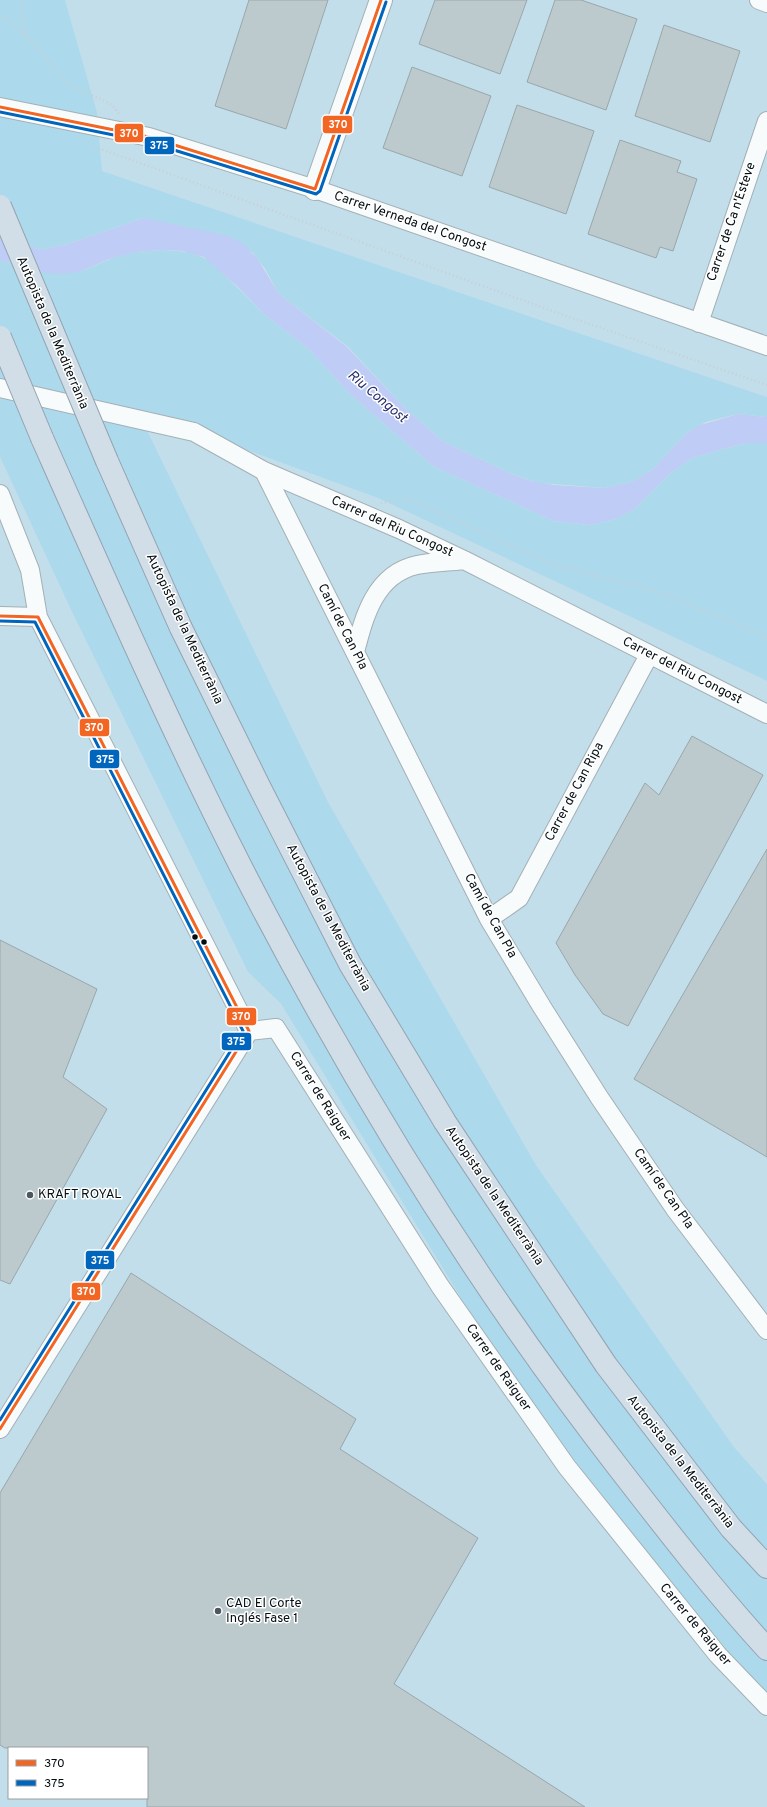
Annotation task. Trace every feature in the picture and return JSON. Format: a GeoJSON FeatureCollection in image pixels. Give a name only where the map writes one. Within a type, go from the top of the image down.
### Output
{"type":"FeatureCollection","features":[{"type":"Feature","properties":{"kind":"highway","name":"Autopista de la Mediterrània"},"geometry":{"type":"LineString","coordinates":[[0,206],[107,461],[185,634],[259,786],[354,970],[445,1122],[606,1365],[731,1528],[767,1567]]}},
{"type":"Feature","properties":{"kind":"highway"},"geometry":{"type":"LineString","coordinates":[[0,337],[42,438],[174,728],[240,864],[296,971],[362,1087],[496,1300],[563,1396],[680,1548],[767,1649]]}},
{"type":"Feature","properties":{"kind":"street"},"geometry":{"type":"LineString","coordinates":[[315,189],[381,0]]}},
{"type":"Feature","properties":{"kind":"street"},"geometry":{"type":"LineString","coordinates":[[759,0],[767,3]]}},
{"type":"Feature","properties":{"kind":"street","name":"Carrer Verneda del Congost"},"geometry":{"type":"LineString","coordinates":[[0,107],[149,137],[315,189],[767,346]]}},
{"type":"Feature","properties":{"kind":"street","name":"Carrer de Ca n'Esteve"},"geometry":{"type":"LineString","coordinates":[[699,323],[767,122]]}},
{"type":"Feature","properties":{"kind":"street","name":"Carrer del Riu Congost"},"geometry":{"type":"LineString","coordinates":[[0,388],[194,432],[264,471],[365,514],[464,560],[767,714]]}},
{"type":"Feature","properties":{"kind":"street","name":"Camí de Can Pla"},"geometry":{"type":"LineString","coordinates":[[264,471],[490,919],[542,1007],[599,1096],[676,1209],[765,1322]]}},
{"type":"Feature","properties":{"kind":"street"},"geometry":{"type":"LineString","coordinates":[[0,494],[30,570],[38,617],[249,1031],[0,1429]]}},
{"type":"Feature","properties":{"kind":"street"},"geometry":{"type":"LineString","coordinates":[[355,652],[368,606],[387,582],[400,572],[415,565],[464,560]]}},
{"type":"Feature","properties":{"kind":"street"},"geometry":{"type":"LineString","coordinates":[[0,616],[38,617]]}},
{"type":"Feature","properties":{"kind":"street","name":"Carrer de Can Ripa"},"geometry":{"type":"LineString","coordinates":[[490,919],[518,898],[649,655]]}},
{"type":"Feature","properties":{"kind":"street","name":"Carrer de Raiguer"},"geometry":{"type":"LineString","coordinates":[[249,1031],[276,1028],[440,1286],[568,1467],[718,1655],[767,1706]]}},
{"type":"Feature","properties":{"kind":"path"},"geometry":{"type":"LineString","coordinates":[[22,0],[22,17],[28,38]]}},
{"type":"Feature","properties":{"kind":"path"},"geometry":{"type":"LineString","coordinates":[[0,15],[28,38],[70,86],[113,106],[124,120],[130,133]]}},
{"type":"Feature","properties":{"kind":"path"},"geometry":{"type":"LineString","coordinates":[[95,147],[575,319],[767,385]]}},
{"type":"Feature","properties":{"kind":"path"},"geometry":{"type":"LineString","coordinates":[[365,514],[374,504],[410,500],[558,566],[659,592],[767,637]]}},
{"type":"Feature","properties":{"kind":"shaded area"},"geometry":{"type":"Polygon","coordinates":[[[0,0],[65,0],[97,112],[102,171],[767,397],[767,417],[738,414],[706,422],[687,433],[652,470],[632,482],[605,488],[539,483],[511,474],[442,441],[405,408],[348,347],[279,294],[265,269],[252,252],[144,218],[68,244],[41,250],[0,238],[0,0]]]}},
{"type":"Feature","properties":{"kind":"shaded area"},"geometry":{"type":"Polygon","coordinates":[[[65,0],[767,0],[767,397],[102,171],[97,112],[65,0]]]}},
{"type":"Feature","properties":{"kind":"shaded area"},"geometry":{"type":"Polygon","coordinates":[[[162,250],[191,252],[211,261],[263,313],[310,350],[350,394],[433,466],[554,521],[589,525],[616,519],[634,509],[673,471],[692,458],[745,443],[767,443],[767,681],[378,498],[137,410],[328,802],[536,1165],[734,1447],[767,1484],[767,1694],[748,1675],[607,1506],[472,1316],[281,1004],[248,972],[72,612],[0,457],[0,260],[43,272],[79,272],[115,257],[136,252],[162,250]]]}},
{"type":"Feature","properties":{"kind":"shaded area"},"geometry":{"type":"Polygon","coordinates":[[[136,410],[378,498],[767,681],[767,1484],[734,1447],[536,1165],[328,802],[136,410]]]}},
{"type":"Feature","properties":{"kind":"shaded area"},"geometry":{"type":"Polygon","coordinates":[[[0,457],[72,612],[248,972],[281,1004],[472,1316],[767,1694],[767,1807],[0,1807],[0,457]]]}},
{"type":"Feature","properties":{"kind":"water","name":"Riu Congost"},"geometry":{"type":"Polygon","coordinates":[[[144,218],[228,236],[242,243],[257,258],[279,294],[347,347],[405,408],[442,441],[511,474],[532,481],[554,485],[605,488],[632,482],[652,470],[687,433],[700,425],[738,414],[767,417],[767,443],[745,443],[692,458],[673,471],[634,509],[616,519],[589,525],[554,521],[433,466],[350,394],[310,350],[263,313],[237,286],[204,257],[184,251],[162,250],[136,252],[109,259],[79,272],[58,274],[43,272],[0,260],[0,238],[41,250],[68,244],[144,218]]]}},
{"type":"Feature","properties":{"kind":"building"},"geometry":{"type":"Polygon","coordinates":[[[249,0],[328,0],[286,129],[215,106],[249,0]]]}},
{"type":"Feature","properties":{"kind":"building"},"geometry":{"type":"Polygon","coordinates":[[[435,0],[527,0],[500,74],[419,44],[435,0]]]}},
{"type":"Feature","properties":{"kind":"building"},"geometry":{"type":"Polygon","coordinates":[[[555,0],[581,0],[637,19],[606,110],[527,82],[555,0]]]}},
{"type":"Feature","properties":{"kind":"building"},"geometry":{"type":"Polygon","coordinates":[[[664,25],[740,51],[710,142],[635,116],[664,25]]]}},
{"type":"Feature","properties":{"kind":"building"},"geometry":{"type":"Polygon","coordinates":[[[412,67],[491,96],[462,176],[383,148],[412,67]]]}},
{"type":"Feature","properties":{"kind":"building"},"geometry":{"type":"Polygon","coordinates":[[[517,105],[594,131],[566,214],[489,187],[517,105]]]}},
{"type":"Feature","properties":{"kind":"building"},"geometry":{"type":"Polygon","coordinates":[[[620,140],[681,161],[677,172],[697,179],[673,251],[660,247],[656,258],[588,234],[620,140]]]}},
{"type":"Feature","properties":{"kind":"building"},"geometry":{"type":"Polygon","coordinates":[[[692,736],[763,775],[628,1026],[603,1014],[575,975],[556,943],[645,783],[659,795],[692,736]]]}},
{"type":"Feature","properties":{"kind":"building"},"geometry":{"type":"Polygon","coordinates":[[[767,849],[767,1157],[634,1079],[767,849]]]}},
{"type":"Feature","properties":{"kind":"building","name":"KRAFT ROYAL"},"geometry":{"type":"Polygon","coordinates":[[[0,940],[97,989],[63,1077],[107,1109],[10,1284],[0,1280],[0,940]]]}},
{"type":"Feature","properties":{"kind":"building","name":"CAD El Corte Inglés Fase 1"},"geometry":{"type":"Polygon","coordinates":[[[131,1273],[356,1419],[340,1449],[478,1538],[394,1684],[585,1807],[147,1807],[148,1747],[5,1748],[0,1745],[0,1493],[131,1273]]]}},
{"type":"Feature","properties":{"kind":"transit line","name":"370"},"geometry":{"type":"LineString","coordinates":[[0,107],[149,137],[315,189],[381,0]]}},
{"type":"Feature","properties":{"kind":"transit line","name":"375"},"geometry":{"type":"LineString","coordinates":[[0,112],[148,142],[316,194],[320,191],[386,2]]}},
{"type":"Feature","properties":{"kind":"transit line","name":"370"},"geometry":{"type":"LineString","coordinates":[[0,616],[38,617],[249,1031],[0,1429]]}},
{"type":"Feature","properties":{"kind":"transit line","name":"375"},"geometry":{"type":"LineString","coordinates":[[0,621],[35,622],[243,1031],[0,1420]]}},
{"type":"Feature","properties":{"kind":"place","name":"KRAFT ROYAL"},"geometry":{"type":"Point","coordinates":[30,1195]}},
{"type":"Feature","properties":{"kind":"place","name":"CAD El Corte Inglés Fase 1"},"geometry":{"type":"Point","coordinates":[218,1611]}}]}
